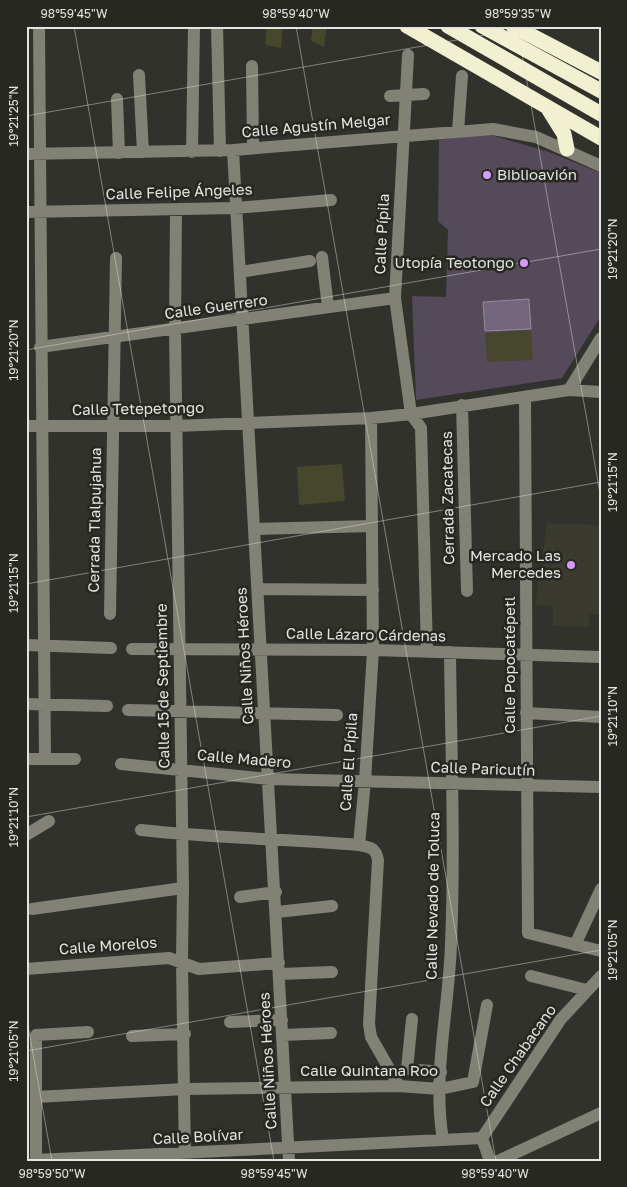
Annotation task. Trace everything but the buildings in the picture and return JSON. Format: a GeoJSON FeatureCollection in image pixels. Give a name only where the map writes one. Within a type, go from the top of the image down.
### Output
{"type":"FeatureCollection","features":[{"type":"Feature","properties":{"kind":"highway"},"geometry":{"type":"LineString","coordinates":[[407,26],[601,138]]}},
{"type":"Feature","properties":{"kind":"highway"},"geometry":{"type":"LineString","coordinates":[[448,26],[601,114]]}},
{"type":"Feature","properties":{"kind":"highway"},"geometry":{"type":"LineString","coordinates":[[482,26],[601,91]]}},
{"type":"Feature","properties":{"kind":"highway"},"geometry":{"type":"LineString","coordinates":[[513,26],[601,72]]}},
{"type":"Feature","properties":{"kind":"highway"},"geometry":{"type":"LineString","coordinates":[[547,107],[564,134],[567,149]]}},
{"type":"Feature","properties":{"kind":"street"},"geometry":{"type":"LineString","coordinates":[[40,26],[40,153],[33,211],[40,347],[45,759]]}},
{"type":"Feature","properties":{"kind":"street"},"geometry":{"type":"LineString","coordinates":[[192,152],[194,26]]}},
{"type":"Feature","properties":{"kind":"street","name":"Calle Niños Héroes"},"geometry":{"type":"LineString","coordinates":[[217,26],[226,150],[236,208],[276,892],[289,1155]]}},
{"type":"Feature","properties":{"kind":"street","name":"Calle Pípila"},"geometry":{"type":"LineString","coordinates":[[408,55],[396,298],[411,414]]}},
{"type":"Feature","properties":{"kind":"street"},"geometry":{"type":"LineString","coordinates":[[252,66],[253,148]]}},
{"type":"Feature","properties":{"kind":"street"},"geometry":{"type":"LineString","coordinates":[[139,75],[142,152]]}},
{"type":"Feature","properties":{"kind":"street"},"geometry":{"type":"LineString","coordinates":[[458,131],[462,76]]}},
{"type":"Feature","properties":{"kind":"street"},"geometry":{"type":"LineString","coordinates":[[390,96],[424,94]]}},
{"type":"Feature","properties":{"kind":"street"},"geometry":{"type":"LineString","coordinates":[[117,99],[119,153]]}},
{"type":"Feature","properties":{"kind":"street","name":"Calle Agustín Melgar"},"geometry":{"type":"LineString","coordinates":[[26,154],[192,152],[493,129],[515,131],[536,137],[567,149],[601,166]]}},
{"type":"Feature","properties":{"kind":"street","name":"Calle Felipe Ángeles"},"geometry":{"type":"LineString","coordinates":[[33,211],[236,208],[331,200]]}},
{"type":"Feature","properties":{"kind":"street","name":"Calle 15 de Septiembre"},"geometry":{"type":"LineString","coordinates":[[176,210],[174,329],[183,888],[182,961],[185,1034],[185,1157]]}},
{"type":"Feature","properties":{"kind":"street"},"geometry":{"type":"LineString","coordinates":[[116,258],[116,338]]}},
{"type":"Feature","properties":{"kind":"street"},"geometry":{"type":"LineString","coordinates":[[240,272],[316,259],[328,307]]}},
{"type":"Feature","properties":{"kind":"street","name":"Calle Guerrero"},"geometry":{"type":"LineString","coordinates":[[40,347],[396,298]]}},
{"type":"Feature","properties":{"kind":"street","name":"Cerrada Tlalpujahua"},"geometry":{"type":"LineString","coordinates":[[110,614],[112,426],[116,338]]}},
{"type":"Feature","properties":{"kind":"street"},"geometry":{"type":"LineString","coordinates":[[569,390],[601,338]]}},
{"type":"Feature","properties":{"kind":"street","name":"Calle Tetepetongo"},"geometry":{"type":"LineString","coordinates":[[26,426],[176,426],[371,418],[525,398],[569,390],[601,392]]}},
{"type":"Feature","properties":{"kind":"street","name":"Calle Popocatépetl"},"geometry":{"type":"LineString","coordinates":[[525,398],[528,933],[575,945]]}},
{"type":"Feature","properties":{"kind":"street","name":"Cerrada Zacatecas"},"geometry":{"type":"LineString","coordinates":[[462,405],[467,591]]}},
{"type":"Feature","properties":{"kind":"street"},"geometry":{"type":"LineString","coordinates":[[411,414],[421,428],[427,652]]}},
{"type":"Feature","properties":{"kind":"street","name":"Calle El Pípila"},"geometry":{"type":"LineString","coordinates":[[359,845],[373,650],[371,418]]}},
{"type":"Feature","properties":{"kind":"street"},"geometry":{"type":"LineString","coordinates":[[254,529],[372,526]]}},
{"type":"Feature","properties":{"kind":"street"},"geometry":{"type":"LineString","coordinates":[[258,589],[373,590]]}},
{"type":"Feature","properties":{"kind":"street"},"geometry":{"type":"LineString","coordinates":[[26,646],[111,648]]}},
{"type":"Feature","properties":{"kind":"street","name":"Calle Lázaro Cárdenas"},"geometry":{"type":"LineString","coordinates":[[132,649],[373,650],[601,657]]}},
{"type":"Feature","properties":{"kind":"street","name":"Calle Nevado de Toluca"},"geometry":{"type":"LineString","coordinates":[[444,1140],[439,1115],[451,944],[452,784],[450,652]]}},
{"type":"Feature","properties":{"kind":"street"},"geometry":{"type":"LineString","coordinates":[[26,704],[107,706]]}},
{"type":"Feature","properties":{"kind":"street"},"geometry":{"type":"LineString","coordinates":[[128,710],[265,711],[337,715]]}},
{"type":"Feature","properties":{"kind":"street"},"geometry":{"type":"LineString","coordinates":[[526,713],[601,717]]}},
{"type":"Feature","properties":{"kind":"street"},"geometry":{"type":"LineString","coordinates":[[26,759],[74,759]]}},
{"type":"Feature","properties":{"kind":"street","name":"Calle Madero"},"geometry":{"type":"LineString","coordinates":[[121,764],[269,779],[365,781]]}},
{"type":"Feature","properties":{"kind":"street","name":"Calle Paricutín"},"geometry":{"type":"LineString","coordinates":[[365,781],[601,787]]}},
{"type":"Feature","properties":{"kind":"street"},"geometry":{"type":"LineString","coordinates":[[26,835],[49,822]]}},
{"type":"Feature","properties":{"kind":"street"},"geometry":{"type":"LineString","coordinates":[[141,830],[182,835],[272,838],[371,847],[376,852],[378,860],[369,1024],[371,1037],[399,1086]]}},
{"type":"Feature","properties":{"kind":"street"},"geometry":{"type":"LineString","coordinates":[[32,909],[183,888]]}},
{"type":"Feature","properties":{"kind":"street"},"geometry":{"type":"LineString","coordinates":[[601,889],[575,945],[601,951]]}},
{"type":"Feature","properties":{"kind":"street"},"geometry":{"type":"LineString","coordinates":[[240,897],[276,892]]}},
{"type":"Feature","properties":{"kind":"street"},"geometry":{"type":"LineString","coordinates":[[277,912],[332,906]]}},
{"type":"Feature","properties":{"kind":"street","name":"Calle Morelos"},"geometry":{"type":"LineString","coordinates":[[26,969],[169,958],[182,961],[199,969],[280,969],[332,972]]}},
{"type":"Feature","properties":{"kind":"street"},"geometry":{"type":"LineString","coordinates":[[531,976],[587,990]]}},
{"type":"Feature","properties":{"kind":"street","name":"Calle Chabacano"},"geometry":{"type":"LineString","coordinates":[[482,1138],[561,1019],[601,976]]}},
{"type":"Feature","properties":{"kind":"street","name":"Calle Quintana Roo"},"geometry":{"type":"LineString","coordinates":[[36,1097],[185,1089],[286,1087],[399,1086],[440,1089],[473,1082],[487,1004]]}},
{"type":"Feature","properties":{"kind":"street"},"geometry":{"type":"LineString","coordinates":[[412,1019],[407,1069],[441,1072]]}},
{"type":"Feature","properties":{"kind":"street"},"geometry":{"type":"LineString","coordinates":[[230,1022],[282,1020]]}},
{"type":"Feature","properties":{"kind":"street"},"geometry":{"type":"LineString","coordinates":[[36,1160],[36,1035],[88,1032]]}},
{"type":"Feature","properties":{"kind":"street"},"geometry":{"type":"LineString","coordinates":[[283,1035],[331,1033]]}},
{"type":"Feature","properties":{"kind":"street"},"geometry":{"type":"LineString","coordinates":[[132,1036],[185,1034]]}},
{"type":"Feature","properties":{"kind":"street"},"geometry":{"type":"LineString","coordinates":[[498,1161],[601,1113]]}},
{"type":"Feature","properties":{"kind":"street"},"geometry":{"type":"LineString","coordinates":[[482,1138],[490,1161]]}},
{"type":"Feature","properties":{"kind":"street","name":"Calle Bolívar"},"geometry":{"type":"LineString","coordinates":[[36,1160],[289,1155],[482,1138]]}},
{"type":"Feature","properties":{"kind":"shaded area","name":"Utopía Teotongo"},"geometry":{"type":"Polygon","coordinates":[[[491,135],[549,152],[601,173],[601,316],[562,378],[416,400],[412,296],[446,297],[448,230],[438,221],[439,140],[491,135]]]}},
{"type":"Feature","properties":{"kind":"shaded area"},"geometry":{"type":"Polygon","coordinates":[[[529,299],[531,329],[485,331],[483,302],[529,299]]]}},
{"type":"Feature","properties":{"kind":"shaded area","name":"Mercado Las Mercedes"},"geometry":{"type":"Polygon","coordinates":[[[547,523],[601,525],[601,614],[590,614],[589,627],[553,626],[553,606],[535,605],[547,523]]]}},
{"type":"Feature","properties":{"kind":"place","name":"Biblioavión"},"geometry":{"type":"Point","coordinates":[487,175]}},
{"type":"Feature","properties":{"kind":"place","name":"Utopía Teotongo"},"geometry":{"type":"Point","coordinates":[524,263]}},
{"type":"Feature","properties":{"kind":"place","name":"Mercado Las Mercedes"},"geometry":{"type":"Point","coordinates":[571,565]}}]}
